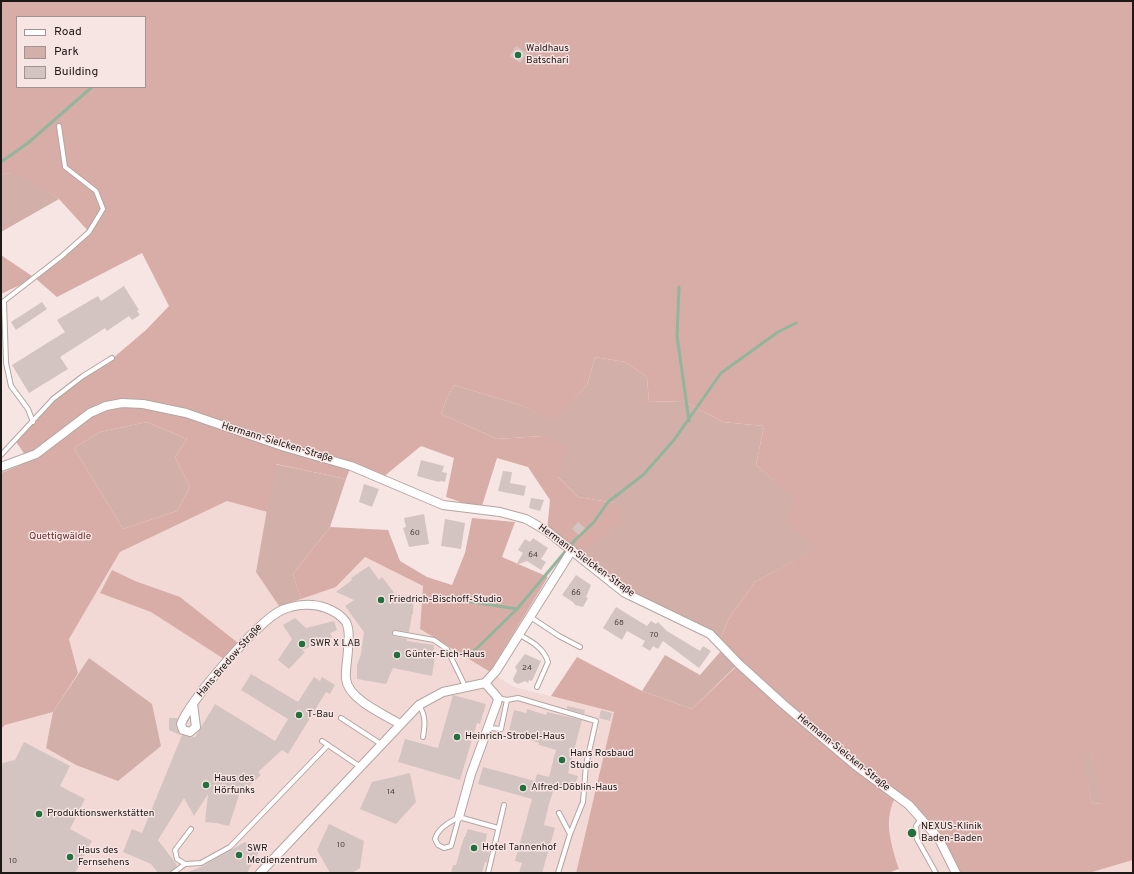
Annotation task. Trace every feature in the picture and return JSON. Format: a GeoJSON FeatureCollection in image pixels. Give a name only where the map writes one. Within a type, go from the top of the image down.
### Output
{"type":"FeatureCollection","features":[{"type":"Feature","properties":{"kind":"street","name":"Hermann-Sielcken-Straße"},"geometry":{"type":"LineString","coordinates":[[1,468],[36,454],[90,414],[106,406],[122,403],[143,404],[186,413],[285,447],[340,462],[443,505],[500,512],[526,519],[547,530],[626,592],[710,634],[760,684],[855,765],[908,805],[940,839],[956,873]]}},
{"type":"Feature","properties":{"kind":"street"},"geometry":{"type":"LineString","coordinates":[[260,873],[359,766],[419,705],[443,692],[465,686],[485,683],[496,671],[569,548]]}},
{"type":"Feature","properties":{"kind":"street","name":"Hans-Bredow-Straße"},"geometry":{"type":"LineString","coordinates":[[193,704],[247,638],[269,618],[283,610],[298,605],[319,605],[336,612],[346,622],[349,633],[346,678],[349,688],[355,696],[400,724]]}},
{"type":"Feature","properties":{"kind":"street"},"geometry":{"type":"LineString","coordinates":[[459,817],[471,774],[489,728],[498,698],[485,683]]}},
{"type":"Feature","properties":{"kind":"lane"},"geometry":{"type":"LineString","coordinates":[[33,422],[28,409],[11,386],[6,363],[2,302],[57,261],[89,232],[104,209],[96,191],[65,167],[59,126]]}},
{"type":"Feature","properties":{"kind":"lane"},"geometry":{"type":"LineString","coordinates":[[1,455],[53,399],[83,376],[112,358]]}},
{"type":"Feature","properties":{"kind":"lane"},"geometry":{"type":"LineString","coordinates":[[529,616],[559,636],[580,647]]}},
{"type":"Feature","properties":{"kind":"lane"},"geometry":{"type":"LineString","coordinates":[[395,633],[434,640],[447,649],[465,686]]}},
{"type":"Feature","properties":{"kind":"lane"},"geometry":{"type":"LineString","coordinates":[[518,634],[535,644],[547,658],[548,662],[538,687]]}},
{"type":"Feature","properties":{"kind":"lane"},"geometry":{"type":"LineString","coordinates":[[498,698],[507,700],[518,698],[596,721],[586,765],[583,802],[570,834],[558,873]]}},
{"type":"Feature","properties":{"kind":"lane"},"geometry":{"type":"LineString","coordinates":[[489,728],[500,729],[507,700]]}},
{"type":"Feature","properties":{"kind":"lane"},"geometry":{"type":"LineString","coordinates":[[419,705],[424,712],[425,722],[423,737]]}},
{"type":"Feature","properties":{"kind":"lane"},"geometry":{"type":"LineString","coordinates":[[340,718],[381,744]]}},
{"type":"Feature","properties":{"kind":"lane"},"geometry":{"type":"LineString","coordinates":[[322,741],[359,766]]}},
{"type":"Feature","properties":{"kind":"lane"},"geometry":{"type":"LineString","coordinates":[[173,873],[185,864],[201,863],[230,847],[328,744]]}},
{"type":"Feature","properties":{"kind":"lane"},"geometry":{"type":"LineString","coordinates":[[488,873],[504,805]]}},
{"type":"Feature","properties":{"kind":"lane"},"geometry":{"type":"LineString","coordinates":[[558,812],[570,834]]}},
{"type":"Feature","properties":{"kind":"lane"},"geometry":{"type":"LineString","coordinates":[[459,817],[451,846],[444,848],[438,846],[435,839],[437,834],[444,825],[459,817],[498,828]]}},
{"type":"Feature","properties":{"kind":"lane"},"geometry":{"type":"LineString","coordinates":[[921,818],[916,826],[917,839],[936,873]]}},
{"type":"Feature","properties":{"kind":"lane"},"geometry":{"type":"LineString","coordinates":[[185,864],[177,859],[175,850],[190,829]]}},
{"type":"Feature","properties":{"kind":"shaded area"},"geometry":{"type":"Polygon","coordinates":[[[227,501],[267,512],[256,572],[336,587],[365,557],[423,586],[420,629],[514,687],[614,712],[576,873],[1,873],[1,729],[78,673],[69,639],[120,552],[227,501]]]}},
{"type":"Feature","properties":{"kind":"shaded area","name":"NEXUS-Klinik Baden-Baden"},"geometry":{"type":"Polygon","coordinates":[[[896,796],[921,818],[956,873],[900,873],[890,842],[890,806],[896,796]]]}},
{"type":"Feature","properties":{"kind":"shaded area"},"geometry":{"type":"Polygon","coordinates":[[[1133,860],[1133,873],[1089,873],[1133,860]]]}},
{"type":"Feature","properties":{"kind":"green space","name":"Quettigwäldle"},"geometry":{"type":"Polygon","coordinates":[[[1,1],[1133,1],[1133,860],[1089,873],[956,873],[948,853],[896,796],[892,805],[889,823],[893,851],[899,869],[888,873],[576,873],[614,712],[551,696],[577,657],[642,691],[692,709],[739,664],[719,642],[729,618],[755,582],[819,547],[786,522],[797,500],[756,465],[764,426],[723,422],[683,401],[649,402],[647,377],[625,362],[595,357],[587,385],[555,420],[517,404],[454,385],[441,414],[497,439],[542,436],[567,446],[558,477],[578,497],[615,503],[622,520],[588,548],[571,547],[547,531],[550,500],[528,467],[497,458],[481,509],[446,497],[454,458],[421,446],[382,478],[351,466],[346,479],[276,464],[267,512],[227,501],[120,552],[69,639],[78,673],[53,712],[5,725],[1,729],[1,473],[23,464],[27,458],[15,440],[53,399],[83,376],[113,358],[146,330],[169,306],[142,253],[57,297],[35,278],[89,232],[59,199],[24,175],[1,173],[1,1]],[[147,422],[100,432],[74,448],[123,529],[177,511],[190,487],[175,457],[187,439],[147,422]],[[1081,754],[1092,804],[1103,803],[1091,754],[1081,754]]]}},
{"type":"Feature","properties":{"kind":"green space"},"geometry":{"type":"Polygon","coordinates":[[[1,173],[24,174],[59,199],[1,232],[1,173]]]}},
{"type":"Feature","properties":{"kind":"green space"},"geometry":{"type":"Polygon","coordinates":[[[1,255],[35,278],[1,294],[1,255]]]}},
{"type":"Feature","properties":{"kind":"green space"},"geometry":{"type":"Polygon","coordinates":[[[595,357],[625,362],[647,377],[649,402],[683,401],[723,422],[764,426],[756,465],[798,500],[820,547],[755,582],[729,618],[719,642],[642,602],[571,547],[615,503],[578,497],[558,477],[542,436],[497,439],[441,414],[454,385],[517,404],[555,419],[587,385],[595,357]]]}},
{"type":"Feature","properties":{"kind":"green space"},"geometry":{"type":"Polygon","coordinates":[[[147,422],[187,439],[175,457],[190,487],[177,511],[123,529],[74,448],[100,432],[147,422]]]}},
{"type":"Feature","properties":{"kind":"green space"},"geometry":{"type":"Polygon","coordinates":[[[275,464],[346,479],[330,527],[293,574],[301,599],[279,606],[256,572],[275,464]]]}},
{"type":"Feature","properties":{"kind":"green space"},"geometry":{"type":"Polygon","coordinates":[[[472,518],[515,522],[502,557],[548,577],[490,672],[420,629],[423,586],[365,557],[336,587],[301,599],[293,574],[330,527],[388,530],[400,561],[427,577],[452,585],[465,553],[472,518]]]}},
{"type":"Feature","properties":{"kind":"green space"},"geometry":{"type":"Polygon","coordinates":[[[112,570],[135,581],[180,597],[238,643],[224,659],[151,612],[100,593],[112,570]]]}},
{"type":"Feature","properties":{"kind":"green space"},"geometry":{"type":"Polygon","coordinates":[[[721,651],[736,666],[692,709],[642,691],[665,655],[700,675],[721,651]]]}},
{"type":"Feature","properties":{"kind":"green space"},"geometry":{"type":"Polygon","coordinates":[[[89,658],[152,704],[161,746],[118,781],[76,765],[46,748],[53,712],[89,658]]]}},
{"type":"Feature","properties":{"kind":"green space"},"geometry":{"type":"Polygon","coordinates":[[[1091,753],[1104,803],[1092,804],[1080,754],[1091,753]]]}},
{"type":"Feature","properties":{"kind":"building","name":"Waldhaus Batschari"},"geometry":{"type":"Polygon","coordinates":[[[516,46],[527,53],[520,63],[510,56],[516,46]]]}},
{"type":"Feature","properties":{"kind":"building"},"geometry":{"type":"Polygon","coordinates":[[[124,286],[139,310],[137,311],[140,315],[132,320],[129,316],[107,331],[105,328],[60,357],[68,369],[29,393],[12,365],[65,332],[57,320],[98,296],[101,301],[124,286]]]}},
{"type":"Feature","properties":{"kind":"building"},"geometry":{"type":"Polygon","coordinates":[[[42,302],[47,309],[16,330],[11,322],[42,302]]]}},
{"type":"Feature","properties":{"kind":"building"},"geometry":{"type":"Polygon","coordinates":[[[421,460],[444,466],[442,472],[447,473],[445,482],[439,482],[417,476],[421,460]]]}},
{"type":"Feature","properties":{"kind":"building"},"geometry":{"type":"Polygon","coordinates":[[[503,471],[512,472],[510,483],[526,486],[524,496],[498,491],[503,471]]]}},
{"type":"Feature","properties":{"kind":"building"},"geometry":{"type":"Polygon","coordinates":[[[364,484],[379,489],[372,507],[359,502],[364,484]]]}},
{"type":"Feature","properties":{"kind":"building"},"geometry":{"type":"Polygon","coordinates":[[[531,498],[544,500],[540,511],[529,508],[531,498]]]}},
{"type":"Feature","properties":{"kind":"building"},"geometry":{"type":"Polygon","coordinates":[[[424,514],[429,544],[409,547],[403,528],[406,527],[404,518],[424,514]]]}},
{"type":"Feature","properties":{"kind":"building"},"geometry":{"type":"Polygon","coordinates":[[[445,519],[465,523],[461,549],[441,546],[445,519]]]}},
{"type":"Feature","properties":{"kind":"building"},"geometry":{"type":"Polygon","coordinates":[[[578,522],[585,528],[579,535],[572,529],[578,522]]]}},
{"type":"Feature","properties":{"kind":"building"},"geometry":{"type":"Polygon","coordinates":[[[533,538],[548,548],[541,559],[546,562],[541,570],[527,561],[516,565],[523,553],[518,550],[525,539],[530,542],[533,538]]]}},
{"type":"Feature","properties":{"kind":"building"},"geometry":{"type":"Polygon","coordinates":[[[369,566],[379,580],[382,577],[395,594],[413,597],[413,614],[409,632],[394,630],[392,634],[394,636],[407,639],[407,641],[434,645],[433,657],[435,657],[432,676],[393,668],[386,684],[357,679],[357,665],[361,654],[364,632],[345,606],[354,600],[336,592],[352,580],[351,578],[369,566]]]}},
{"type":"Feature","properties":{"kind":"building"},"geometry":{"type":"Polygon","coordinates":[[[576,575],[591,585],[586,597],[588,598],[583,607],[575,605],[562,595],[576,575]]]}},
{"type":"Feature","properties":{"kind":"building"},"geometry":{"type":"Polygon","coordinates":[[[616,607],[647,626],[651,621],[656,624],[658,622],[667,631],[700,651],[703,646],[711,651],[699,668],[663,641],[658,649],[653,646],[650,651],[642,646],[645,641],[627,631],[622,640],[603,628],[616,607]]]}},
{"type":"Feature","properties":{"kind":"building","name":"SWR X LAB"},"geometry":{"type":"Polygon","coordinates":[[[295,618],[306,628],[334,621],[337,630],[330,633],[332,637],[302,650],[305,652],[289,669],[278,660],[292,639],[283,625],[295,618]]]}},
{"type":"Feature","properties":{"kind":"building"},"geometry":{"type":"Polygon","coordinates":[[[525,654],[541,661],[532,681],[529,680],[528,683],[525,681],[518,684],[514,682],[513,679],[517,671],[515,667],[525,654]]]}},
{"type":"Feature","properties":{"kind":"building","name":"Haus des Hörfunks"},"geometry":{"type":"Polygon","coordinates":[[[251,674],[298,702],[314,677],[320,681],[322,677],[335,685],[330,694],[326,692],[288,754],[282,750],[258,772],[261,775],[239,795],[229,826],[205,822],[208,794],[194,816],[184,798],[158,840],[177,865],[170,873],[158,873],[151,864],[123,852],[132,829],[142,833],[182,735],[195,737],[215,704],[275,741],[288,719],[241,690],[251,674]]]}},
{"type":"Feature","properties":{"kind":"building","name":"Heinrich-Strobel-Haus"},"geometry":{"type":"Polygon","coordinates":[[[453,695],[486,704],[480,724],[477,723],[460,780],[398,762],[405,739],[438,748],[453,695]]]}},
{"type":"Feature","properties":{"kind":"building"},"geometry":{"type":"Polygon","coordinates":[[[567,706],[585,710],[584,714],[567,709],[567,706]]]}},
{"type":"Feature","properties":{"kind":"building"},"geometry":{"type":"Polygon","coordinates":[[[527,709],[546,715],[547,712],[582,720],[568,773],[578,776],[574,788],[555,785],[549,804],[544,825],[555,828],[542,873],[519,873],[522,863],[515,861],[532,799],[478,784],[483,767],[535,781],[537,774],[549,777],[556,750],[520,737],[521,733],[509,730],[514,710],[526,713],[527,709]]]}},
{"type":"Feature","properties":{"kind":"building"},"geometry":{"type":"Polygon","coordinates":[[[601,710],[612,713],[610,721],[599,718],[601,710]]]}},
{"type":"Feature","properties":{"kind":"building"},"geometry":{"type":"Polygon","coordinates":[[[169,718],[178,718],[176,725],[180,735],[169,730],[169,718]]]}},
{"type":"Feature","properties":{"kind":"building","name":"Produktionswerkstätten"},"geometry":{"type":"Polygon","coordinates":[[[24,742],[70,766],[60,786],[85,799],[70,829],[92,841],[75,873],[1,873],[1,767],[3,763],[15,760],[24,742]]]}},
{"type":"Feature","properties":{"kind":"building"},"geometry":{"type":"Polygon","coordinates":[[[410,773],[416,802],[396,824],[360,809],[372,782],[410,773]]]}},
{"type":"Feature","properties":{"kind":"building"},"geometry":{"type":"Polygon","coordinates":[[[329,824],[364,841],[360,868],[352,873],[330,873],[317,850],[329,824]]]}},
{"type":"Feature","properties":{"kind":"building","name":"Hotel Tannenhof"},"geometry":{"type":"Polygon","coordinates":[[[468,829],[487,834],[485,844],[487,845],[486,851],[489,852],[487,862],[485,862],[482,873],[451,873],[453,865],[456,865],[464,837],[468,829]]]}},
{"type":"Feature","properties":{"kind":"building","name":"SWR Medienzentrum"},"geometry":{"type":"Polygon","coordinates":[[[245,842],[259,852],[247,873],[185,873],[203,866],[245,842]]]}},
{"type":"Feature","properties":{"kind":"waterway"},"geometry":{"type":"LineString","coordinates":[[1,162],[28,143],[91,88]]}},
{"type":"Feature","properties":{"kind":"waterway"},"geometry":{"type":"LineString","coordinates":[[679,287],[677,336],[689,421]]}},
{"type":"Feature","properties":{"kind":"waterway"},"geometry":{"type":"LineString","coordinates":[[473,652],[517,609],[575,540],[594,522],[608,502],[643,475],[674,440],[721,373],[778,332],[796,323]]}},
{"type":"Feature","properties":{"kind":"waterway"},"geometry":{"type":"LineString","coordinates":[[428,600],[447,598],[517,609]]}},
{"type":"Feature","properties":{"kind":"place","name":"Waldhaus Batschari"},"geometry":{"type":"Point","coordinates":[518,55]}},
{"type":"Feature","properties":{"kind":"place","name":"Friedrich-Bischoff-Studio"},"geometry":{"type":"Point","coordinates":[381,600]}},
{"type":"Feature","properties":{"kind":"place","name":"SWR X LAB"},"geometry":{"type":"Point","coordinates":[302,644]}},
{"type":"Feature","properties":{"kind":"place","name":"Günter-Eich-Haus"},"geometry":{"type":"Point","coordinates":[397,655]}},
{"type":"Feature","properties":{"kind":"place","name":"T-Bau"},"geometry":{"type":"Point","coordinates":[299,715]}},
{"type":"Feature","properties":{"kind":"place","name":"Heinrich-Strobel-Haus"},"geometry":{"type":"Point","coordinates":[457,737]}},
{"type":"Feature","properties":{"kind":"place","name":"Hans Rosbaud Studio"},"geometry":{"type":"Point","coordinates":[562,760]}},
{"type":"Feature","properties":{"kind":"place","name":"Haus des Hörfunks"},"geometry":{"type":"Point","coordinates":[206,785]}},
{"type":"Feature","properties":{"kind":"place","name":"Alfred-Döblin-Haus"},"geometry":{"type":"Point","coordinates":[523,788]}},
{"type":"Feature","properties":{"kind":"place","name":"Produktionswerkstätten"},"geometry":{"type":"Point","coordinates":[39,814]}},
{"type":"Feature","properties":{"kind":"place","name":"NEXUS-Klinik Baden-Baden"},"geometry":{"type":"Point","coordinates":[912,833]}},
{"type":"Feature","properties":{"kind":"place","name":"Hotel Tannenhof"},"geometry":{"type":"Point","coordinates":[474,848]}},
{"type":"Feature","properties":{"kind":"place","name":"SWR Medienzentrum"},"geometry":{"type":"Point","coordinates":[239,855]}},
{"type":"Feature","properties":{"kind":"place","name":"Haus des Fernsehens"},"geometry":{"type":"Point","coordinates":[70,857]}}]}
